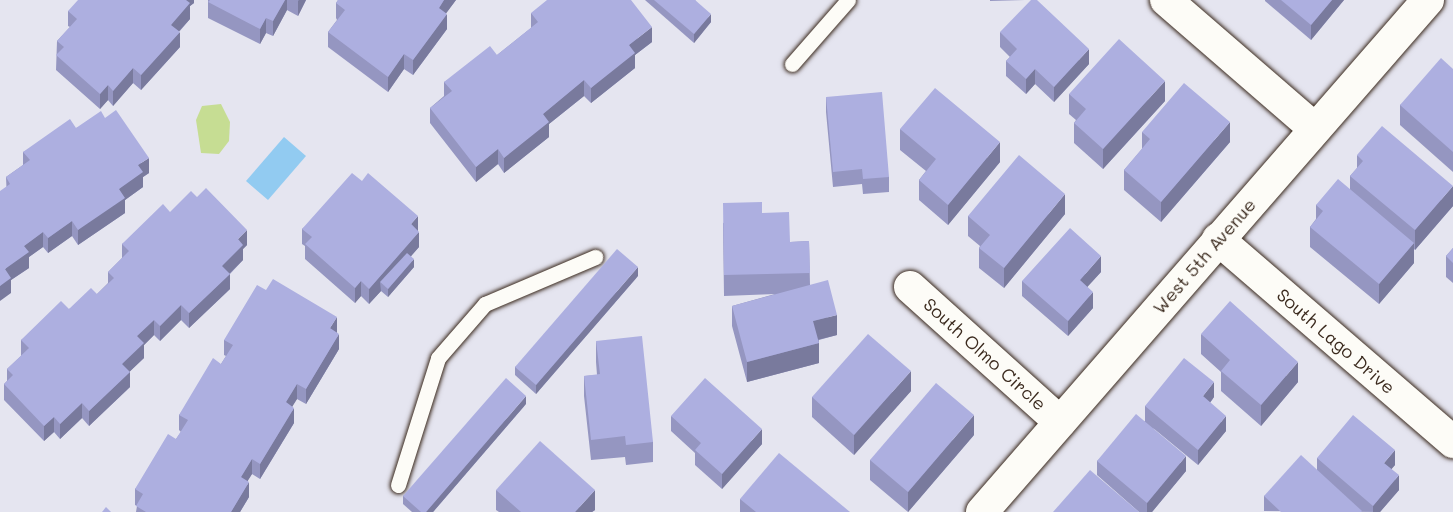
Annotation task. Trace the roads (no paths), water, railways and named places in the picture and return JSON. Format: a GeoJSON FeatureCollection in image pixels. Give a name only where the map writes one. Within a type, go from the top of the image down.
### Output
{"type":"FeatureCollection","features":[{"type":"Feature","properties":{"kind":"street"},"geometry":{"type":"LineString","coordinates":[[1166,0],[1315,129]]}},
{"type":"Feature","properties":{"kind":"street","name":"West 5th Avenue"},"geometry":{"type":"LineString","coordinates":[[982,512],[1428,0]]}},
{"type":"Feature","properties":{"kind":"street","name":"South Lago Drive"},"geometry":{"type":"LineString","coordinates":[[1218,239],[1453,442]]}},
{"type":"Feature","properties":{"kind":"street","name":"South Olmo Circle"},"geometry":{"type":"LineString","coordinates":[[910,287],[1060,422]]}},
{"type":"Feature","properties":{"kind":"lane"},"geometry":{"type":"LineString","coordinates":[[792,64],[848,0]]}},
{"type":"Feature","properties":{"kind":"lane"},"geometry":{"type":"LineString","coordinates":[[398,485],[438,358],[484,304],[595,257]]}},
{"type":"Feature","properties":{"kind":"water"},"geometry":{"type":"Polygon","coordinates":[[[284,137],[306,156],[268,200],[246,181],[284,137]]]}}]}
